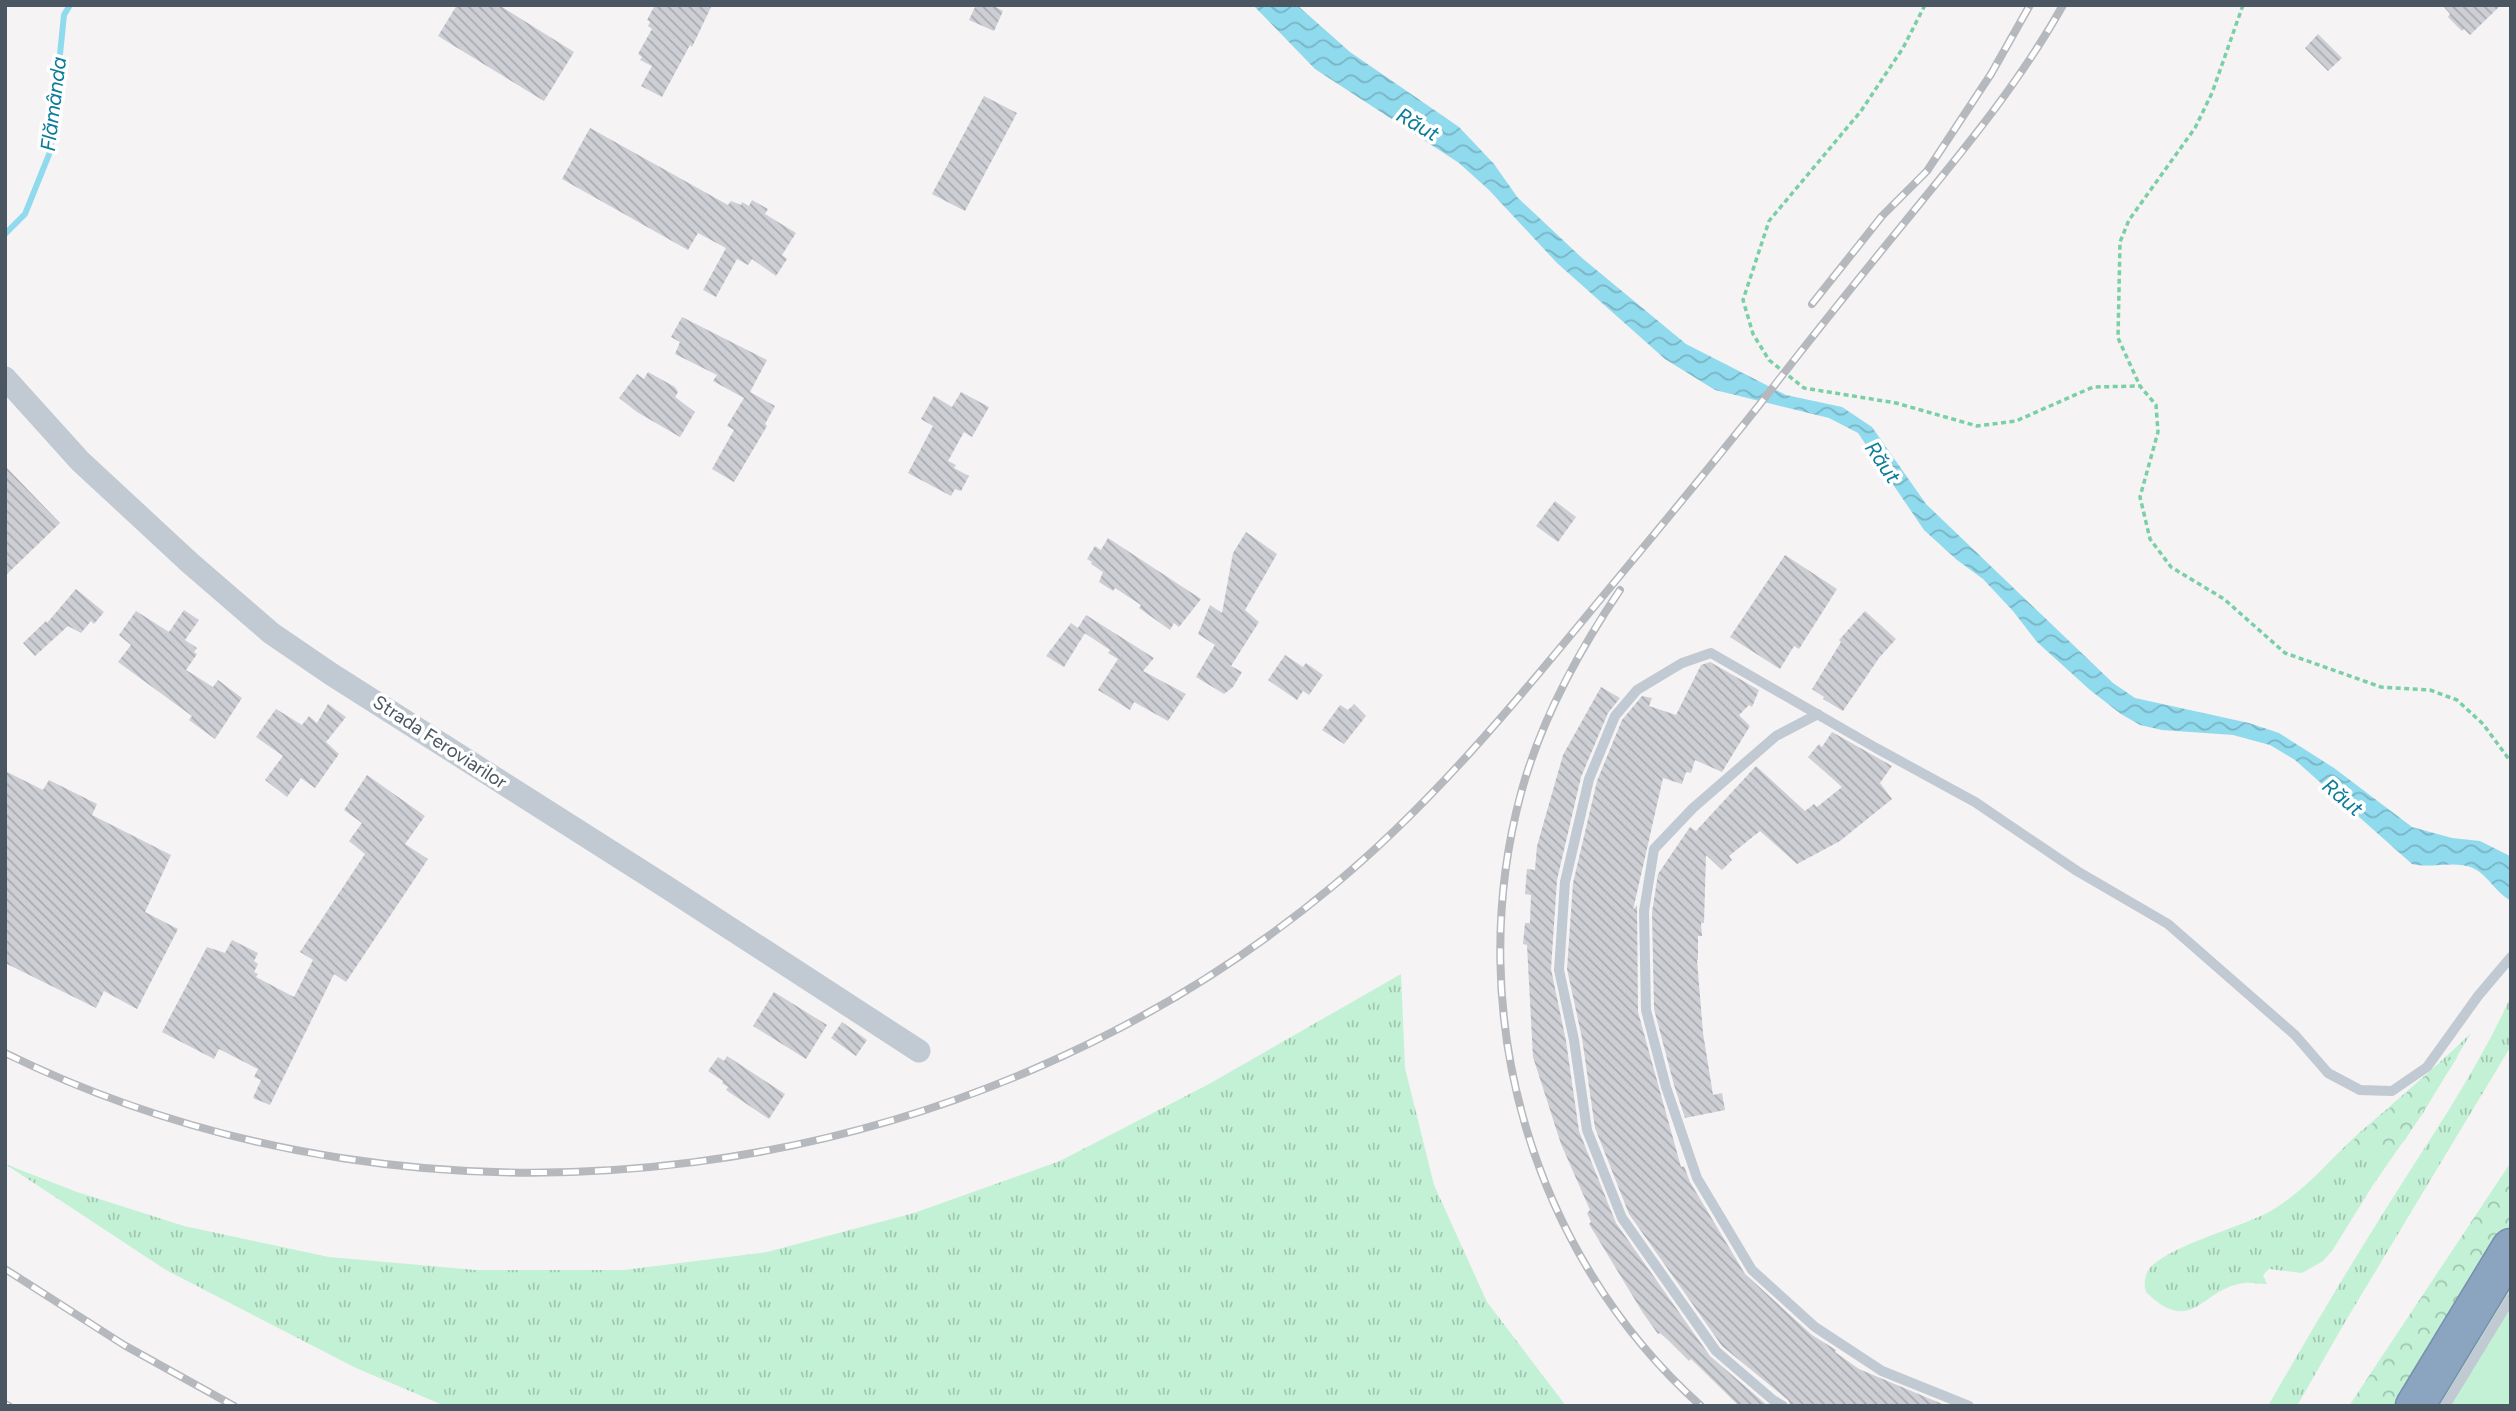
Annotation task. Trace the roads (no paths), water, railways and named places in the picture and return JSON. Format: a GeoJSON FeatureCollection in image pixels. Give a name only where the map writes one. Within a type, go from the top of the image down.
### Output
{"type":"FeatureCollection","features":[{"type":"Feature","properties":{"kind":"highway"},"geometry":{"type":"LineString","coordinates":[[2415,1406],[2511,1248]]}},
{"type":"Feature","properties":{"kind":"street","name":"Strada Feroviarilor"},"geometry":{"type":"LineString","coordinates":[[5,378],[80,461],[190,563],[271,633],[331,674],[657,880],[919,1052]]}},
{"type":"Feature","properties":{"kind":"lane"},"geometry":{"type":"LineString","coordinates":[[1783,1406],[1716,1352],[1622,1218],[1587,1130],[1574,1040],[1559,970],[1565,883],[1589,779],[1615,716],[1637,690],[1682,663],[1711,653],[1975,802],[2077,871],[2168,924],[2295,1035],[2328,1073],[2360,1090],[2392,1091],[2427,1067],[2478,996],[2511,957]]}},
{"type":"Feature","properties":{"kind":"lane"},"geometry":{"type":"LineString","coordinates":[[1818,714],[1776,736],[1693,808],[1654,849],[1644,911],[1646,1010],[1666,1087],[1697,1178],[1752,1270],[1815,1328],[1882,1371],[1969,1406]]}},
{"type":"Feature","properties":{"kind":"lane"},"geometry":{"type":"LineString","coordinates":[[2445,1406],[2511,1298]]}},
{"type":"Feature","properties":{"kind":"water","name":"Răut"},"geometry":{"type":"Polygon","coordinates":[[[1253,5],[1297,5],[1350,52],[1459,127],[1494,164],[1518,198],[1582,258],[1686,344],[1786,395],[1842,407],[1872,427],[1926,504],[2113,683],[2135,698],[2249,723],[2279,733],[2334,768],[2412,827],[2452,838],[2480,841],[2508,855],[2511,857],[2511,901],[2473,868],[2412,864],[2295,760],[2270,745],[2233,735],[2162,730],[2140,725],[2121,714],[2037,642],[1983,579],[1924,530],[1858,433],[1829,418],[1715,390],[1665,359],[1557,263],[1489,190],[1459,163],[1315,69],[1253,5]]]}},
{"type":"Feature","properties":{"kind":"waterway","name":"Flămânda"},"geometry":{"type":"LineString","coordinates":[[5,234],[25,214],[50,152],[64,15],[70,5]]}},
{"type":"Feature","properties":{"kind":"railway"},"geometry":{"type":"LineString","coordinates":[[1812,304],[1882,216],[1927,171],[1991,74],[2030,5]]}},
{"type":"Feature","properties":{"kind":"railway"},"geometry":{"type":"LineString","coordinates":[[5,1053],[171,1119],[343,1158],[518,1173],[694,1162],[866,1128],[1033,1069],[1190,988],[1334,885],[1436,789],[1529,685],[1675,509],[1947,171],[2028,63],[2063,5]]}},
{"type":"Feature","properties":{"kind":"railway"},"geometry":{"type":"LineString","coordinates":[[1620,590],[1562,687],[1539,739],[1521,793],[1505,876],[1500,960],[1507,1043],[1525,1125],[1554,1203],[1593,1277],[1642,1345],[1701,1406]]}},
{"type":"Feature","properties":{"kind":"railway"},"geometry":{"type":"LineString","coordinates":[[5,1269],[124,1345],[234,1406]]}},
{"type":"Feature","properties":{"kind":"railway"},"geometry":{"type":"LineString","coordinates":[[5,1404],[9,1406]]}}]}
